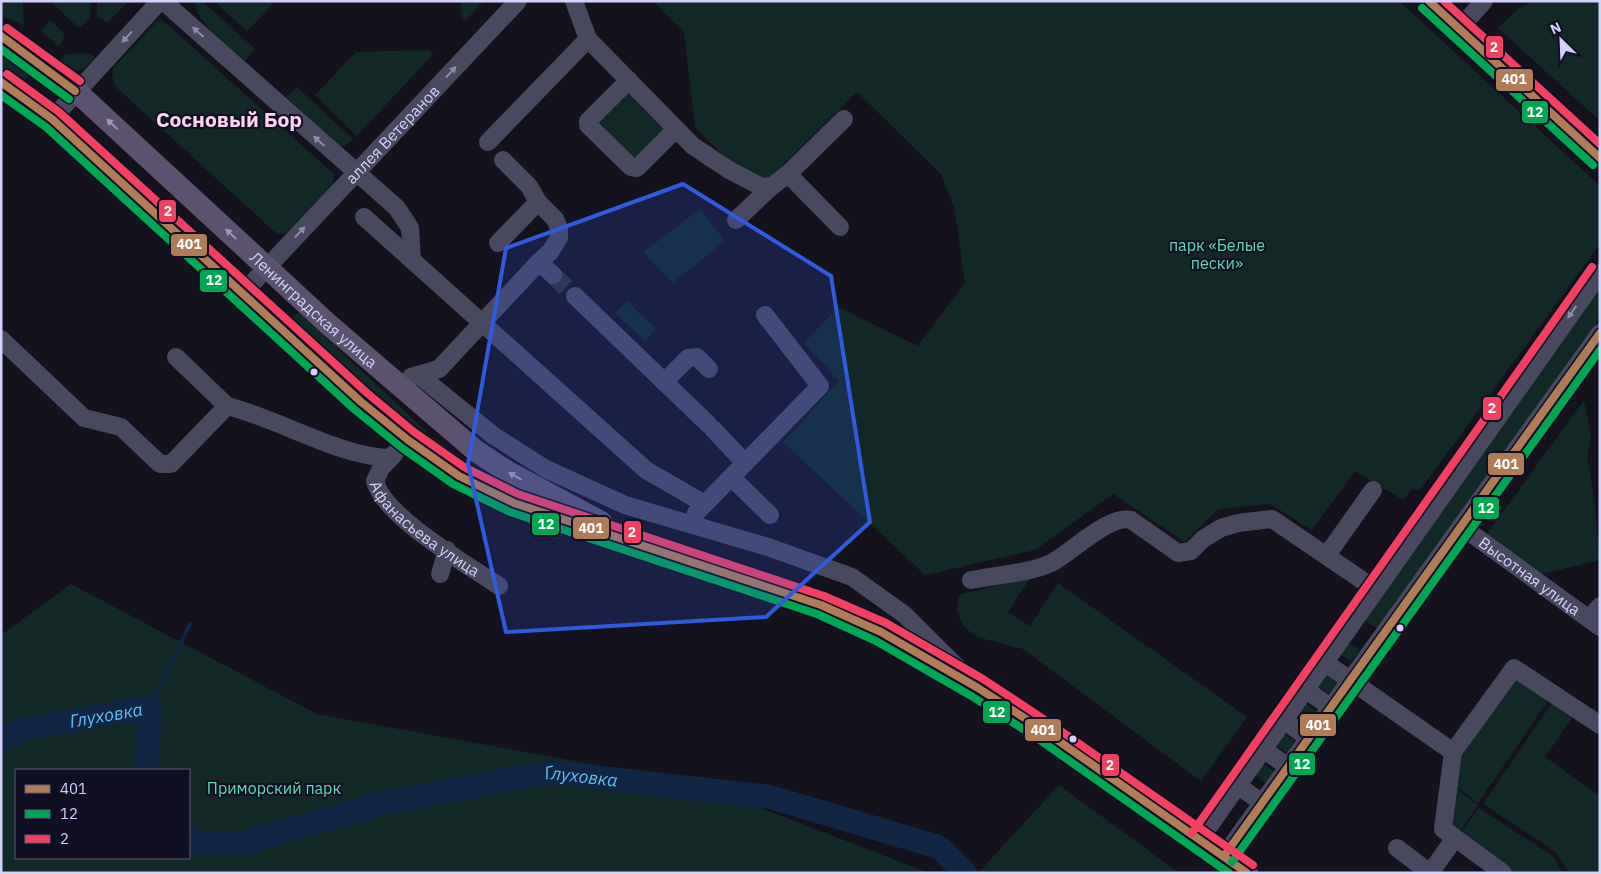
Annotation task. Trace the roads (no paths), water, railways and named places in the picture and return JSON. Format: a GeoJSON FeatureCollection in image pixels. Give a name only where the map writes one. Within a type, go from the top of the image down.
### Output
{"type":"FeatureCollection","features":[{"type":"Feature","properties":{"kind":"main road","name":"Ленинградская улица"},"geometry":{"type":"LineString","coordinates":[[1,36],[77,92],[384,374],[476,451],[540,489],[650,549]]}},
{"type":"Feature","properties":{"kind":"main road","name":"Ленинградская улица"},"geometry":{"type":"LineString","coordinates":[[1,82],[52,119],[322,368],[408,440],[459,476],[531,510],[814,602],[855,619],[920,652],[1051,735],[1247,873]]}},
{"type":"Feature","properties":{"kind":"main road"},"geometry":{"type":"LineString","coordinates":[[531,510],[541,502],[542,495],[540,489]]}},
{"type":"Feature","properties":{"kind":"street"},"geometry":{"type":"LineString","coordinates":[[52,119],[162,1],[341,160],[357,171],[405,217],[410,228],[412,260]]}},
{"type":"Feature","properties":{"kind":"street","name":"аллея Ветеранов"},"geometry":{"type":"LineString","coordinates":[[242,293],[518,1]]}},
{"type":"Feature","properties":{"kind":"street"},"geometry":{"type":"LineString","coordinates":[[574,1],[588,39],[693,146],[729,170],[760,186],[771,187]]}},
{"type":"Feature","properties":{"kind":"street"},"geometry":{"type":"LineString","coordinates":[[1429,1],[1600,158]]}},
{"type":"Feature","properties":{"kind":"street"},"geometry":{"type":"LineString","coordinates":[[1459,29],[1484,1]]}},
{"type":"Feature","properties":{"kind":"street"},"geometry":{"type":"LineString","coordinates":[[488,142],[588,39]]}},
{"type":"Feature","properties":{"kind":"street"},"geometry":{"type":"LineString","coordinates":[[629,80],[588,121],[588,126],[631,167],[637,168],[676,129]]}},
{"type":"Feature","properties":{"kind":"street"},"geometry":{"type":"LineString","coordinates":[[736,220],[771,187],[788,174],[844,119]]}},
{"type":"Feature","properties":{"kind":"street"},"geometry":{"type":"LineString","coordinates":[[384,374],[397,377],[420,376],[438,369],[550,252],[559,238],[559,228],[555,219],[538,202],[529,186],[503,160]]}},
{"type":"Feature","properties":{"kind":"street"},"geometry":{"type":"LineString","coordinates":[[788,174],[840,227]]}},
{"type":"Feature","properties":{"kind":"street"},"geometry":{"type":"LineString","coordinates":[[498,243],[538,202]]}},
{"type":"Feature","properties":{"kind":"street"},"geometry":{"type":"LineString","coordinates":[[364,217],[646,470],[703,503]]}},
{"type":"Feature","properties":{"kind":"street"},"geometry":{"type":"LineString","coordinates":[[539,262],[553,276]]}},
{"type":"Feature","properties":{"kind":"street"},"geometry":{"type":"LineString","coordinates":[[1200,839],[1600,273]]}},
{"type":"Feature","properties":{"kind":"street"},"geometry":{"type":"LineString","coordinates":[[575,296],[745,463]]}},
{"type":"Feature","properties":{"kind":"street"},"geometry":{"type":"LineString","coordinates":[[689,526],[703,503],[731,478],[820,386],[765,315]]}},
{"type":"Feature","properties":{"kind":"street"},"geometry":{"type":"LineString","coordinates":[[1224,856],[1600,333]]}},
{"type":"Feature","properties":{"kind":"street"},"geometry":{"type":"LineString","coordinates":[[1,339],[84,418],[121,427],[160,464],[171,464],[227,406]]}},
{"type":"Feature","properties":{"kind":"street"},"geometry":{"type":"LineString","coordinates":[[176,357],[227,406],[252,412],[361,455],[391,458]]}},
{"type":"Feature","properties":{"kind":"street"},"geometry":{"type":"LineString","coordinates":[[664,382],[688,358],[697,357],[709,369]]}},
{"type":"Feature","properties":{"kind":"street"},"geometry":{"type":"LineString","coordinates":[[420,376],[494,436],[546,469],[625,505],[689,526],[768,546],[852,577],[905,615],[978,688]]}},
{"type":"Feature","properties":{"kind":"street","name":"Афанасьева улица"},"geometry":{"type":"LineString","coordinates":[[408,440],[381,468],[374,481],[376,489],[391,509],[499,586]]}},
{"type":"Feature","properties":{"kind":"street"},"geometry":{"type":"LineString","coordinates":[[731,478],[770,515]]}},
{"type":"Feature","properties":{"kind":"street"},"geometry":{"type":"LineString","coordinates":[[1327,555],[1373,490]]}},
{"type":"Feature","properties":{"kind":"street"},"geometry":{"type":"LineString","coordinates":[[972,580],[1052,562],[1110,524],[1124,518],[1131,520],[1182,554],[1191,551],[1221,528],[1238,523],[1272,520],[1327,555],[1375,589]]}},
{"type":"Feature","properties":{"kind":"street","name":"Высотная улица"},"geometry":{"type":"LineString","coordinates":[[1461,526],[1596,618]]}},
{"type":"Feature","properties":{"kind":"street"},"geometry":{"type":"LineString","coordinates":[[440,574],[447,550]]}},
{"type":"Feature","properties":{"kind":"street"},"geometry":{"type":"LineString","coordinates":[[1324,662],[1453,752]]}},
{"type":"Feature","properties":{"kind":"street"},"geometry":{"type":"LineString","coordinates":[[1503,873],[1443,828],[1453,752],[1514,668],[1600,725]]}},
{"type":"Feature","properties":{"kind":"street"},"geometry":{"type":"LineString","coordinates":[[1305,689],[1330,707]]}},
{"type":"Feature","properties":{"kind":"street"},"geometry":{"type":"LineString","coordinates":[[1284,720],[1308,738]]}},
{"type":"Feature","properties":{"kind":"street"},"geometry":{"type":"LineString","coordinates":[[1263,749],[1287,766]]}},
{"type":"Feature","properties":{"kind":"street"},"geometry":{"type":"LineString","coordinates":[[1236,786],[1261,802]]}},
{"type":"Feature","properties":{"kind":"street"},"geometry":{"type":"LineString","coordinates":[[1397,848],[1430,873],[1454,838]]}},
{"type":"Feature","properties":{"kind":"waterway"},"geometry":{"type":"LineString","coordinates":[[150,707],[190,624]]}},
{"type":"Feature","properties":{"kind":"waterway","name":"Глуховка"},"geometry":{"type":"LineString","coordinates":[[1,740],[22,729],[150,707],[146,769]]}},
{"type":"Feature","properties":{"kind":"waterway","name":"Глуховка"},"geometry":{"type":"LineString","coordinates":[[190,840],[199,844],[240,844],[384,803],[549,772],[770,797],[939,847],[965,873]]}},
{"type":"Feature","properties":{"kind":"tunnel"},"geometry":{"type":"LineString","coordinates":[[553,275],[575,296]]}},
{"type":"Feature","properties":{"kind":"district","name":"Сосновый Бор"},"geometry":{"type":"Point","coordinates":[229,119]}},
{"type":"Feature","properties":{"kind":"park label","name":"парк «Белые пески»"},"geometry":{"type":"Point","coordinates":[1217,254]}},
{"type":"Feature","properties":{"kind":"park label","name":"Приморский парк"},"geometry":{"type":"Point","coordinates":[274,788]}}]}
